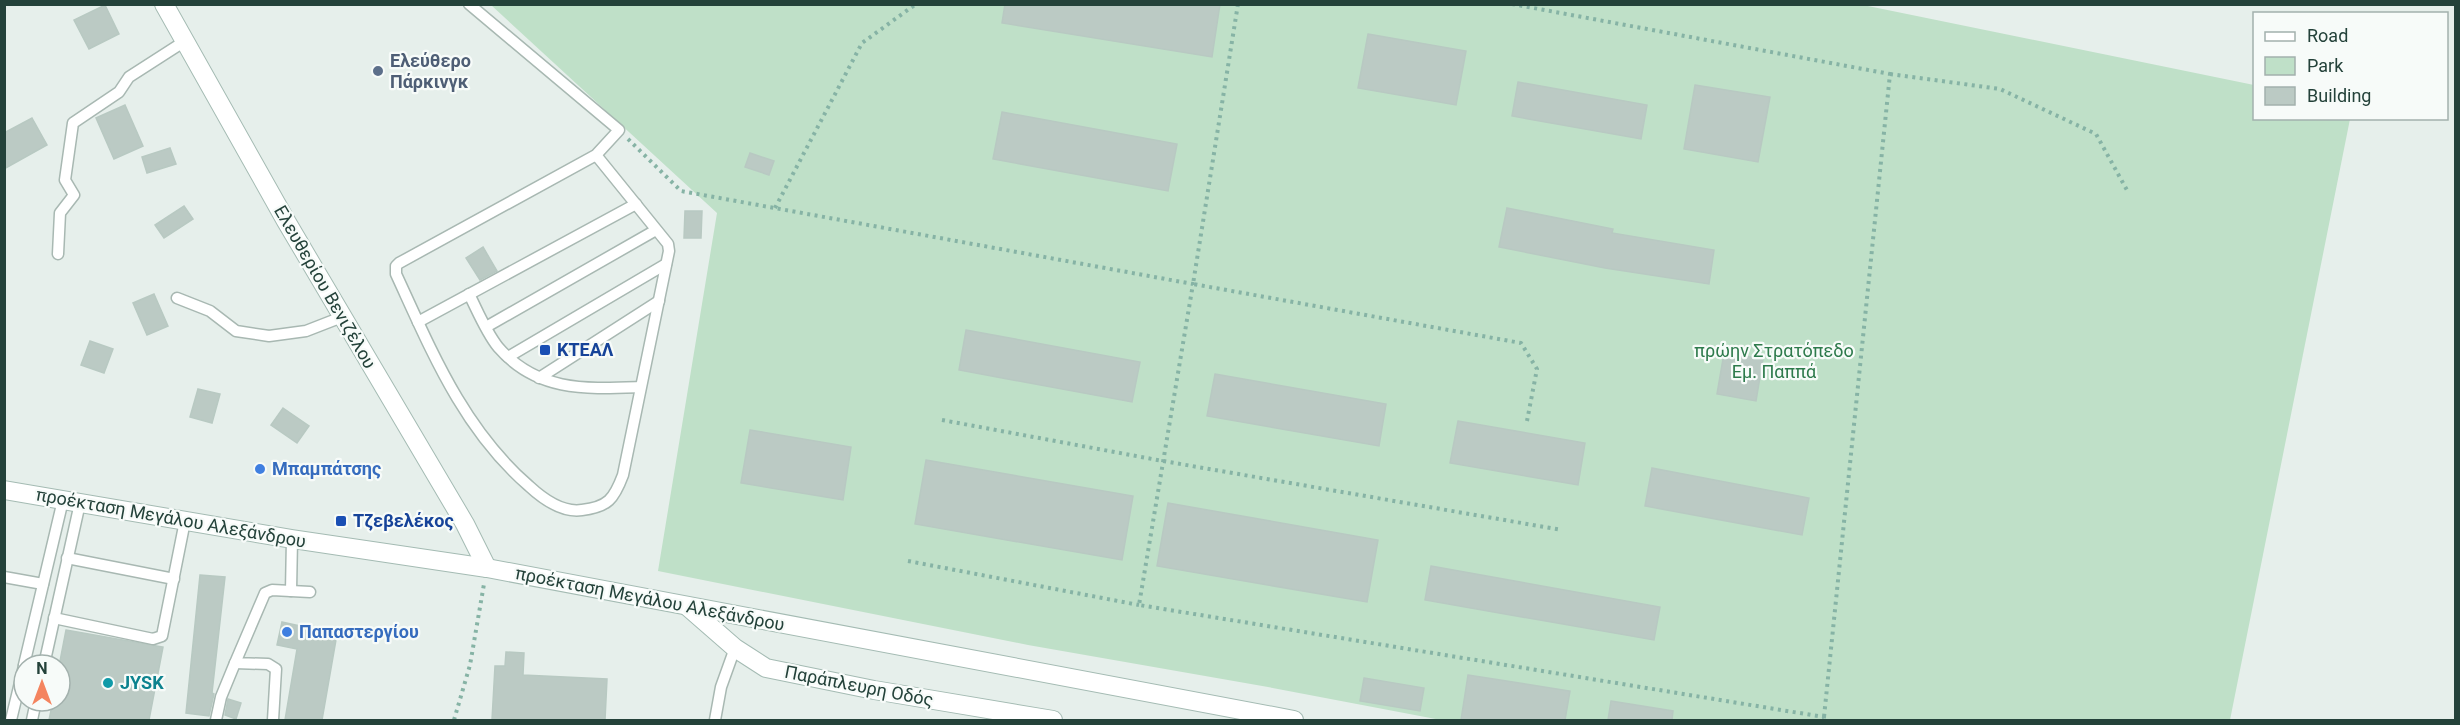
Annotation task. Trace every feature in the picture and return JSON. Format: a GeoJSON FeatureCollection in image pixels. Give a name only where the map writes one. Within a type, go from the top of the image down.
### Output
{"type":"FeatureCollection","features":[{"type":"Feature","properties":{"kind":"main road","name":"Ελευθερίου Βενιζέλου"},"geometry":{"type":"LineString","coordinates":[[164,4],[342,317],[433,468],[487,568]]}},
{"type":"Feature","properties":{"kind":"main road","name":"προέκταση Μεγάλου Αλεξάνδρου"},"geometry":{"type":"LineString","coordinates":[[4,490],[292,539],[487,568],[1294,720]]}},
{"type":"Feature","properties":{"kind":"main road","name":"Παράπλευρη Οδός"},"geometry":{"type":"LineString","coordinates":[[686,605],[735,648],[766,668],[1053,720]]}},
{"type":"Feature","properties":{"kind":"lane"},"geometry":{"type":"LineString","coordinates":[[469,4],[619,130],[596,155],[396,266],[396,274],[450,388],[478,432],[512,471],[546,501],[575,511],[598,508],[616,496],[623,475],[669,246],[596,155]]}},
{"type":"Feature","properties":{"kind":"lane"},"geometry":{"type":"LineString","coordinates":[[58,254],[60,213],[74,195],[65,180],[73,123],[119,92],[129,77],[185,41]]}},
{"type":"Feature","properties":{"kind":"lane"},"geometry":{"type":"LineString","coordinates":[[418,322],[636,204]]}},
{"type":"Feature","properties":{"kind":"lane"},"geometry":{"type":"LineString","coordinates":[[486,327],[657,230]]}},
{"type":"Feature","properties":{"kind":"lane"},"geometry":{"type":"LineString","coordinates":[[508,357],[666,264]]}},
{"type":"Feature","properties":{"kind":"lane"},"geometry":{"type":"LineString","coordinates":[[469,294],[497,346],[514,363],[538,378],[569,387],[640,387]]}},
{"type":"Feature","properties":{"kind":"lane"},"geometry":{"type":"LineString","coordinates":[[177,298],[210,311],[236,331],[269,336],[306,331],[342,317]]}},
{"type":"Feature","properties":{"kind":"lane"},"geometry":{"type":"LineString","coordinates":[[538,378],[658,301]]}},
{"type":"Feature","properties":{"kind":"lane"},"geometry":{"type":"LineString","coordinates":[[47,653],[67,558],[71,501]]}},
{"type":"Feature","properties":{"kind":"lane"},"geometry":{"type":"LineString","coordinates":[[27,653],[43,584],[71,501]]}},
{"type":"Feature","properties":{"kind":"lane"},"geometry":{"type":"LineString","coordinates":[[54,618],[158,639],[164,632],[185,521]]}},
{"type":"Feature","properties":{"kind":"lane"},"geometry":{"type":"LineString","coordinates":[[291,591],[292,539]]}},
{"type":"Feature","properties":{"kind":"lane"},"geometry":{"type":"LineString","coordinates":[[67,558],[174,579]]}},
{"type":"Feature","properties":{"kind":"lane"},"geometry":{"type":"LineString","coordinates":[[4,577],[43,584]]}},
{"type":"Feature","properties":{"kind":"lane"},"geometry":{"type":"LineString","coordinates":[[216,720],[221,697],[265,593],[272,590],[310,592]]}},
{"type":"Feature","properties":{"kind":"lane"},"geometry":{"type":"LineString","coordinates":[[715,720],[721,687],[735,648]]}},
{"type":"Feature","properties":{"kind":"lane"},"geometry":{"type":"LineString","coordinates":[[235,663],[268,664],[276,669],[273,720]]}},
{"type":"Feature","properties":{"kind":"path"},"geometry":{"type":"LineString","coordinates":[[776,208],[862,43],[916,4]]}},
{"type":"Feature","properties":{"kind":"path"},"geometry":{"type":"LineString","coordinates":[[1139,605],[1238,4]]}},
{"type":"Feature","properties":{"kind":"path"},"geometry":{"type":"LineString","coordinates":[[1512,4],[1890,74],[2000,89],[2096,134],[2128,192]]}},
{"type":"Feature","properties":{"kind":"path"},"geometry":{"type":"LineString","coordinates":[[908,561],[1139,605],[1824,718],[1890,74]]}},
{"type":"Feature","properties":{"kind":"path"},"geometry":{"type":"LineString","coordinates":[[619,130],[681,191],[1521,343],[1537,369],[1527,421]]}},
{"type":"Feature","properties":{"kind":"path"},"geometry":{"type":"LineString","coordinates":[[942,420],[1163,462],[1562,530]]}},
{"type":"Feature","properties":{"kind":"path"},"geometry":{"type":"LineString","coordinates":[[454,720],[470,665],[487,568]]}},
{"type":"Feature","properties":{"kind":"green space","name":"πρώην Στρατόπεδο Εμ. Παππά"},"geometry":{"type":"Polygon","coordinates":[[[491,5],[1863,5],[2253,85],[2253,120],[2350,120],[2230,720],[1441,720],[1028,645],[658,571],[717,213],[491,5]]]}},
{"type":"Feature","properties":{"kind":"building"},"geometry":{"type":"Polygon","coordinates":[[[1005,4],[1220,4],[1212,57],[1002,23],[1005,4]]]}},
{"type":"Feature","properties":{"kind":"building"},"geometry":{"type":"Polygon","coordinates":[[[105,5],[119,34],[89,49],[74,20],[105,5]]]}},
{"type":"Feature","properties":{"kind":"building"},"geometry":{"type":"Polygon","coordinates":[[[1368,34],[1466,51],[1456,105],[1358,88],[1368,34]]]}},
{"type":"Feature","properties":{"kind":"building"},"geometry":{"type":"Polygon","coordinates":[[[1518,82],[1647,105],[1641,139],[1512,116],[1518,82]]]}},
{"type":"Feature","properties":{"kind":"building"},"geometry":{"type":"Polygon","coordinates":[[[1695,85],[1770,97],[1758,162],[1684,149],[1695,85]]]}},
{"type":"Feature","properties":{"kind":"building"},"geometry":{"type":"Polygon","coordinates":[[[125,105],[143,146],[114,159],[96,118],[125,105]]]}},
{"type":"Feature","properties":{"kind":"building"},"geometry":{"type":"Polygon","coordinates":[[[1002,112],[1177,144],[1168,191],[993,159],[1002,112]]]}},
{"type":"Feature","properties":{"kind":"building"},"geometry":{"type":"Polygon","coordinates":[[[32,118],[47,145],[4,169],[4,133],[32,118]]]}},
{"type":"Feature","properties":{"kind":"building"},"geometry":{"type":"Polygon","coordinates":[[[170,148],[176,164],[147,173],[142,157],[170,148]]]}},
{"type":"Feature","properties":{"kind":"building"},"geometry":{"type":"Polygon","coordinates":[[[750,153],[774,161],[769,175],[745,167],[750,153]]]}},
{"type":"Feature","properties":{"kind":"building"},"geometry":{"type":"Polygon","coordinates":[[[184,206],[193,219],[164,238],[155,225],[184,206]]]}},
{"type":"Feature","properties":{"kind":"building"},"geometry":{"type":"Polygon","coordinates":[[[1507,208],[1613,229],[1612,233],[1714,250],[1709,284],[1605,268],[1499,247],[1507,208]]]}},
{"type":"Feature","properties":{"kind":"building"},"geometry":{"type":"Polygon","coordinates":[[[685,211],[702,211],[701,238],[684,238],[685,211]]]}},
{"type":"Feature","properties":{"kind":"building"},"geometry":{"type":"Polygon","coordinates":[[[483,247],[497,271],[480,280],[466,258],[483,247]]]}},
{"type":"Feature","properties":{"kind":"building"},"geometry":{"type":"Polygon","coordinates":[[[154,294],[168,326],[147,335],[133,303],[154,294]]]}},
{"type":"Feature","properties":{"kind":"building"},"geometry":{"type":"Polygon","coordinates":[[[966,330],[1140,362],[1132,402],[959,370],[966,330]]]}},
{"type":"Feature","properties":{"kind":"building"},"geometry":{"type":"Polygon","coordinates":[[[90,341],[113,349],[104,373],[81,365],[90,341]]]}},
{"type":"Feature","properties":{"kind":"building"},"geometry":{"type":"Polygon","coordinates":[[[1724,353],[1763,359],[1756,401],[1717,394],[1724,353]]]}},
{"type":"Feature","properties":{"kind":"building"},"geometry":{"type":"Polygon","coordinates":[[[1215,374],[1386,404],[1379,446],[1207,416],[1215,374]]]}},
{"type":"Feature","properties":{"kind":"building"},"geometry":{"type":"Polygon","coordinates":[[[198,389],[220,394],[212,423],[190,417],[198,389]]]}},
{"type":"Feature","properties":{"kind":"building"},"geometry":{"type":"Polygon","coordinates":[[[283,408],[309,426],[297,443],[271,425],[283,408]]]}},
{"type":"Feature","properties":{"kind":"building"},"geometry":{"type":"Polygon","coordinates":[[[1458,421],[1585,443],[1578,485],[1450,463],[1458,421]]]}},
{"type":"Feature","properties":{"kind":"building"},"geometry":{"type":"Polygon","coordinates":[[[750,430],[851,447],[843,500],[741,483],[750,430]]]}},
{"type":"Feature","properties":{"kind":"building"},"geometry":{"type":"Polygon","coordinates":[[[926,460],[1133,496],[1122,560],[915,524],[926,460]]]}},
{"type":"Feature","properties":{"kind":"building"},"geometry":{"type":"Polygon","coordinates":[[[1652,468],[1809,498],[1802,535],[1645,506],[1652,468]]]}},
{"type":"Feature","properties":{"kind":"building"},"geometry":{"type":"Polygon","coordinates":[[[1168,503],[1378,540],[1367,602],[1157,566],[1168,503]]]}},
{"type":"Feature","properties":{"kind":"building"},"geometry":{"type":"Polygon","coordinates":[[[1431,566],[1660,607],[1654,640],[1425,600],[1431,566]]]}},
{"type":"Feature","properties":{"kind":"building"},"geometry":{"type":"Polygon","coordinates":[[[200,575],[225,577],[212,693],[214,694],[209,716],[186,713],[200,575]]]}},
{"type":"Feature","properties":{"kind":"building"},"geometry":{"type":"Polygon","coordinates":[[[282,622],[337,634],[322,720],[285,720],[297,649],[277,645],[282,622]]]}},
{"type":"Feature","properties":{"kind":"building","name":"JYSK"},"geometry":{"type":"Polygon","coordinates":[[[66,630],[163,647],[149,720],[49,720],[50,713],[72,713],[72,653],[62,653],[66,630]]]}},
{"type":"Feature","properties":{"kind":"building"},"geometry":{"type":"Polygon","coordinates":[[[506,652],[524,653],[523,675],[607,679],[605,720],[492,720],[495,666],[505,666],[506,652]]]}},
{"type":"Feature","properties":{"kind":"building"},"geometry":{"type":"Polygon","coordinates":[[[1468,675],[1570,691],[1565,720],[1461,720],[1468,675]]]}},
{"type":"Feature","properties":{"kind":"building"},"geometry":{"type":"Polygon","coordinates":[[[1364,678],[1424,688],[1420,711],[1360,701],[1364,678]]]}},
{"type":"Feature","properties":{"kind":"building"},"geometry":{"type":"Polygon","coordinates":[[[228,699],[241,703],[236,719],[225,715],[228,699]]]}},
{"type":"Feature","properties":{"kind":"building"},"geometry":{"type":"Polygon","coordinates":[[[1611,701],[1673,711],[1672,720],[1608,720],[1611,701]]]}},
{"type":"Feature","properties":{"kind":"place","name":"Ελεύθερο Πάρκινγκ"},"geometry":{"type":"Point","coordinates":[378,71]}},
{"type":"Feature","properties":{"kind":"place","name":"ΚΤΕΑΛ"},"geometry":{"type":"Point","coordinates":[545,350]}},
{"type":"Feature","properties":{"kind":"place","name":"Μπαμπάτσης"},"geometry":{"type":"Point","coordinates":[260,469]}},
{"type":"Feature","properties":{"kind":"place","name":"Τζεβελέκος"},"geometry":{"type":"Point","coordinates":[341,521]}},
{"type":"Feature","properties":{"kind":"place","name":"Παπαστεργίου"},"geometry":{"type":"Point","coordinates":[287,632]}},
{"type":"Feature","properties":{"kind":"place","name":"JYSK"},"geometry":{"type":"Point","coordinates":[108,683]}}]}
